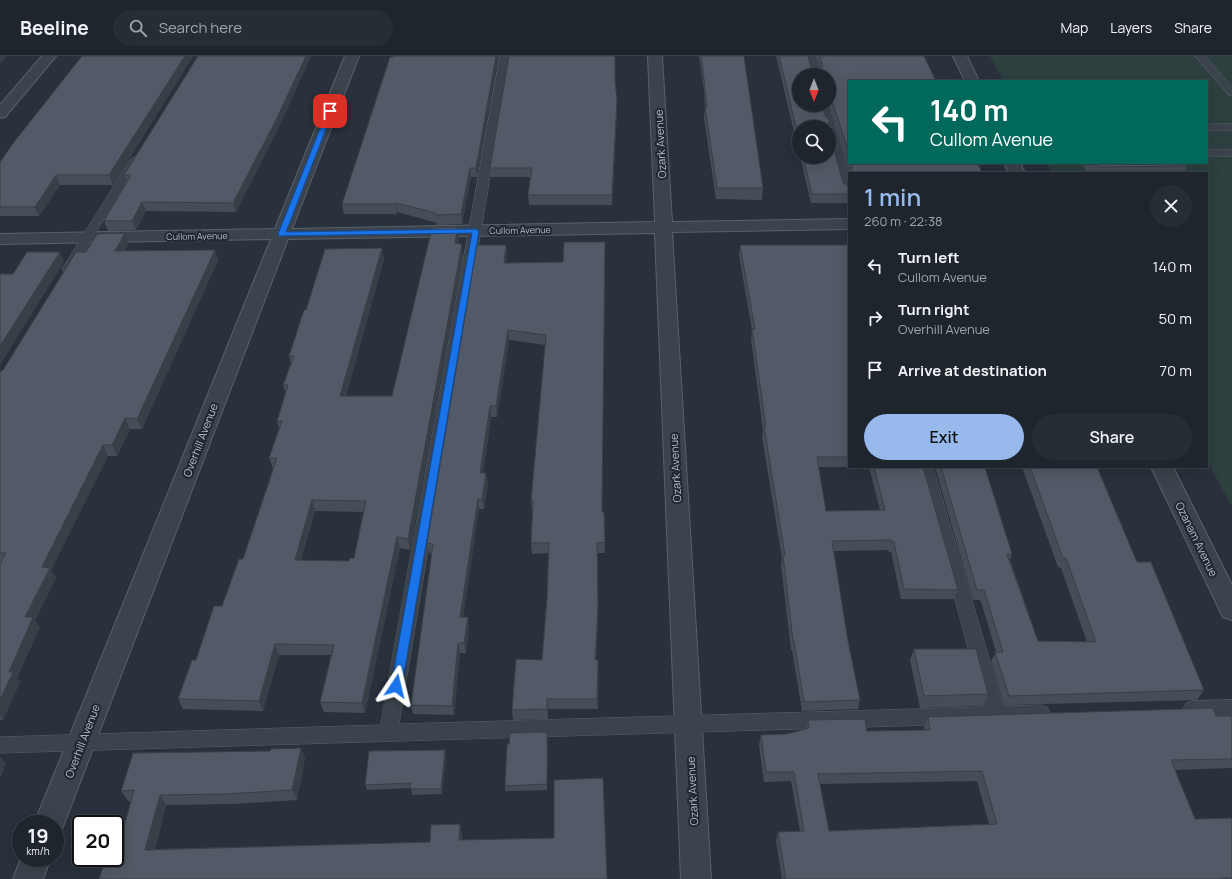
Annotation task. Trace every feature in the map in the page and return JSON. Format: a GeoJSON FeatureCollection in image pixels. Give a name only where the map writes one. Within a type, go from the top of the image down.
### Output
{"type":"FeatureCollection","features":[{"type":"Feature","properties":{"kind":"street"},"geometry":{"type":"LineString","coordinates":[[0,114],[49,56]]}},
{"type":"Feature","properties":{"kind":"street","name":"Overhill Avenue"},"geometry":{"type":"LineString","coordinates":[[53,815],[352,56]]}},
{"type":"Feature","properties":{"kind":"street","name":"Ozark Avenue"},"geometry":{"type":"LineString","coordinates":[[655,56],[696,879]]}},
{"type":"Feature","properties":{"kind":"street"},"geometry":{"type":"LineString","coordinates":[[960,56],[972,80]]}},
{"type":"Feature","properties":{"kind":"street","name":"Cullom Avenue"},"geometry":{"type":"LineString","coordinates":[[0,239],[848,224]]}},
{"type":"Feature","properties":{"kind":"street","name":"Ozanam Avenue"},"geometry":{"type":"LineString","coordinates":[[1162,468],[1232,610]]}},
{"type":"Feature","properties":{"kind":"street"},"geometry":{"type":"LineString","coordinates":[[28,879],[33,867]]}},
{"type":"Feature","properties":{"kind":"lane"},"geometry":{"type":"LineString","coordinates":[[388,733],[476,231],[505,56]]}},
{"type":"Feature","properties":{"kind":"lane"},"geometry":{"type":"LineString","coordinates":[[811,56],[814,68]]}},
{"type":"Feature","properties":{"kind":"lane"},"geometry":{"type":"LineString","coordinates":[[1200,56],[1232,93]]}},
{"type":"Feature","properties":{"kind":"lane"},"geometry":{"type":"LineString","coordinates":[[827,112],[848,188]]}},
{"type":"Feature","properties":{"kind":"lane"},"geometry":{"type":"LineString","coordinates":[[1208,127],[1232,127]]}},
{"type":"Feature","properties":{"kind":"lane"},"geometry":{"type":"LineString","coordinates":[[62,278],[143,148]]}},
{"type":"Feature","properties":{"kind":"lane"},"geometry":{"type":"LineString","coordinates":[[1208,154],[1232,153]]}},
{"type":"Feature","properties":{"kind":"lane"},"geometry":{"type":"LineString","coordinates":[[926,468],[996,715]]}},
{"type":"Feature","properties":{"kind":"lane"},"geometry":{"type":"LineString","coordinates":[[1175,710],[1232,708]]}},
{"type":"Feature","properties":{"kind":"lane"},"geometry":{"type":"LineString","coordinates":[[0,745],[1058,713]]}},
{"type":"Feature","properties":{"kind":"shaded area"},"geometry":{"type":"Polygon","coordinates":[[[990,56],[1232,56],[1232,507],[1208,463],[1208,172],[1051,172],[1047,164],[1208,164],[1208,80],[1002,80],[990,56]]]}},
{"type":"Feature","properties":{"kind":"building"},"geometry":{"type":"Polygon","coordinates":[[[82,56],[185,56],[109,175],[56,175],[35,207],[0,207],[0,162],[82,56]]]}},
{"type":"Feature","properties":{"kind":"building"},"geometry":{"type":"Polygon","coordinates":[[[198,56],[306,56],[276,120],[233,203],[142,202],[132,221],[104,221],[131,175],[124,175],[198,56]]]}},
{"type":"Feature","properties":{"kind":"building"},"geometry":{"type":"Polygon","coordinates":[[[496,56],[476,168],[470,168],[461,214],[435,215],[436,213],[396,203],[342,204],[390,57],[496,56]]]}},
{"type":"Feature","properties":{"kind":"building"},"geometry":{"type":"Polygon","coordinates":[[[509,56],[615,56],[617,100],[612,195],[528,195],[532,168],[490,168],[509,56]]]}},
{"type":"Feature","properties":{"kind":"building"},"geometry":{"type":"Polygon","coordinates":[[[701,56],[744,56],[763,188],[717,188],[705,107],[707,107],[701,56]]]}},
{"type":"Feature","properties":{"kind":"building"},"geometry":{"type":"Polygon","coordinates":[[[779,56],[808,56],[811,67],[823,67],[820,56],[924,56],[936,80],[848,80],[848,150],[836,112],[836,68],[792,68],[792,110],[779,56]]]}},
{"type":"Feature","properties":{"kind":"building"},"geometry":{"type":"Polygon","coordinates":[[[792,112],[824,112],[826,118],[829,119],[794,120],[792,112]]]}},
{"type":"Feature","properties":{"kind":"building"},"geometry":{"type":"Polygon","coordinates":[[[836,156],[843,183],[848,186],[848,194],[812,194],[805,164],[836,164],[836,156]]]}},
{"type":"Feature","properties":{"kind":"building"},"geometry":{"type":"Polygon","coordinates":[[[852,164],[978,164],[982,172],[852,172],[852,164]]]}},
{"type":"Feature","properties":{"kind":"building"},"geometry":{"type":"Polygon","coordinates":[[[1099,164],[1186,164],[1187,166],[1101,167],[1099,164]]]}},
{"type":"Feature","properties":{"kind":"building"},"geometry":{"type":"Polygon","coordinates":[[[458,227],[455,243],[462,244],[408,539],[397,537],[362,703],[320,702],[334,645],[275,644],[259,701],[178,699],[192,660],[196,660],[214,606],[222,606],[239,559],[243,559],[277,458],[269,458],[282,421],[277,421],[288,385],[283,385],[294,356],[289,356],[304,310],[306,310],[325,249],[382,248],[340,396],[392,396],[432,228],[458,227]],[[312,500],[295,560],[349,561],[350,558],[354,558],[366,501],[312,500]]]}},
{"type":"Feature","properties":{"kind":"building"},"geometry":{"type":"Polygon","coordinates":[[[125,233],[115,251],[215,250],[137,419],[125,418],[112,445],[103,445],[42,567],[50,568],[25,617],[33,617],[9,672],[13,672],[0,700],[0,565],[6,553],[0,553],[0,372],[3,370],[76,252],[86,252],[97,234],[125,233]]]}},
{"type":"Feature","properties":{"kind":"building"},"geometry":{"type":"Polygon","coordinates":[[[564,242],[605,242],[602,512],[604,512],[605,542],[597,543],[598,608],[595,660],[598,660],[597,699],[547,699],[547,709],[512,710],[516,659],[542,660],[547,599],[549,543],[531,543],[533,501],[531,501],[546,335],[508,330],[496,406],[490,406],[480,473],[486,473],[482,499],[478,499],[460,617],[468,617],[464,643],[458,643],[452,706],[411,705],[433,544],[427,543],[477,245],[506,245],[504,263],[563,262],[564,242]]]}},
{"type":"Feature","properties":{"kind":"building"},"geometry":{"type":"Polygon","coordinates":[[[740,245],[848,245],[848,457],[817,457],[826,511],[885,510],[874,468],[923,468],[958,590],[904,589],[894,542],[891,540],[832,541],[848,641],[860,700],[804,702],[793,641],[783,555],[785,555],[764,427],[766,427],[752,329],[755,329],[740,245]]]}},
{"type":"Feature","properties":{"kind":"building"},"geometry":{"type":"Polygon","coordinates":[[[27,252],[60,252],[0,346],[0,274],[13,274],[27,252]]]}},
{"type":"Feature","properties":{"kind":"building"},"geometry":{"type":"Polygon","coordinates":[[[941,468],[985,468],[1012,554],[1007,554],[1038,641],[1096,642],[1066,558],[1063,558],[1030,468],[1097,468],[1137,562],[1151,562],[1204,690],[1009,696],[995,652],[1003,652],[984,590],[977,590],[941,468]]]}},
{"type":"Feature","properties":{"kind":"building"},"geometry":{"type":"Polygon","coordinates":[[[914,649],[976,649],[988,694],[924,696],[914,649]]]}},
{"type":"Feature","properties":{"kind":"building"},"geometry":{"type":"Polygon","coordinates":[[[1213,708],[1216,716],[1232,716],[1232,759],[1171,760],[1195,819],[1232,818],[1232,878],[786,879],[778,832],[804,831],[794,772],[766,772],[761,735],[787,734],[809,728],[808,720],[865,719],[867,731],[930,730],[928,717],[1213,708]],[[982,771],[818,774],[829,831],[997,824],[982,771]]]}},
{"type":"Feature","properties":{"kind":"building"},"geometry":{"type":"Polygon","coordinates":[[[547,732],[547,784],[505,786],[507,744],[509,744],[510,733],[547,732]]]}},
{"type":"Feature","properties":{"kind":"building"},"geometry":{"type":"Polygon","coordinates":[[[301,748],[292,790],[227,794],[160,795],[145,850],[430,842],[431,825],[460,824],[459,840],[554,838],[554,780],[603,778],[607,879],[99,879],[103,867],[124,867],[124,827],[134,790],[121,791],[133,753],[270,751],[271,749],[301,748]]]}},
{"type":"Feature","properties":{"kind":"building"},"geometry":{"type":"Polygon","coordinates":[[[445,750],[441,789],[410,789],[411,783],[365,785],[369,751],[445,750]]]}},
{"type":"Feature","properties":{"kind":"route"},"geometry":{"type":"LineString","coordinates":[[330,111],[281,234],[476,231],[396,686]]}}]}
